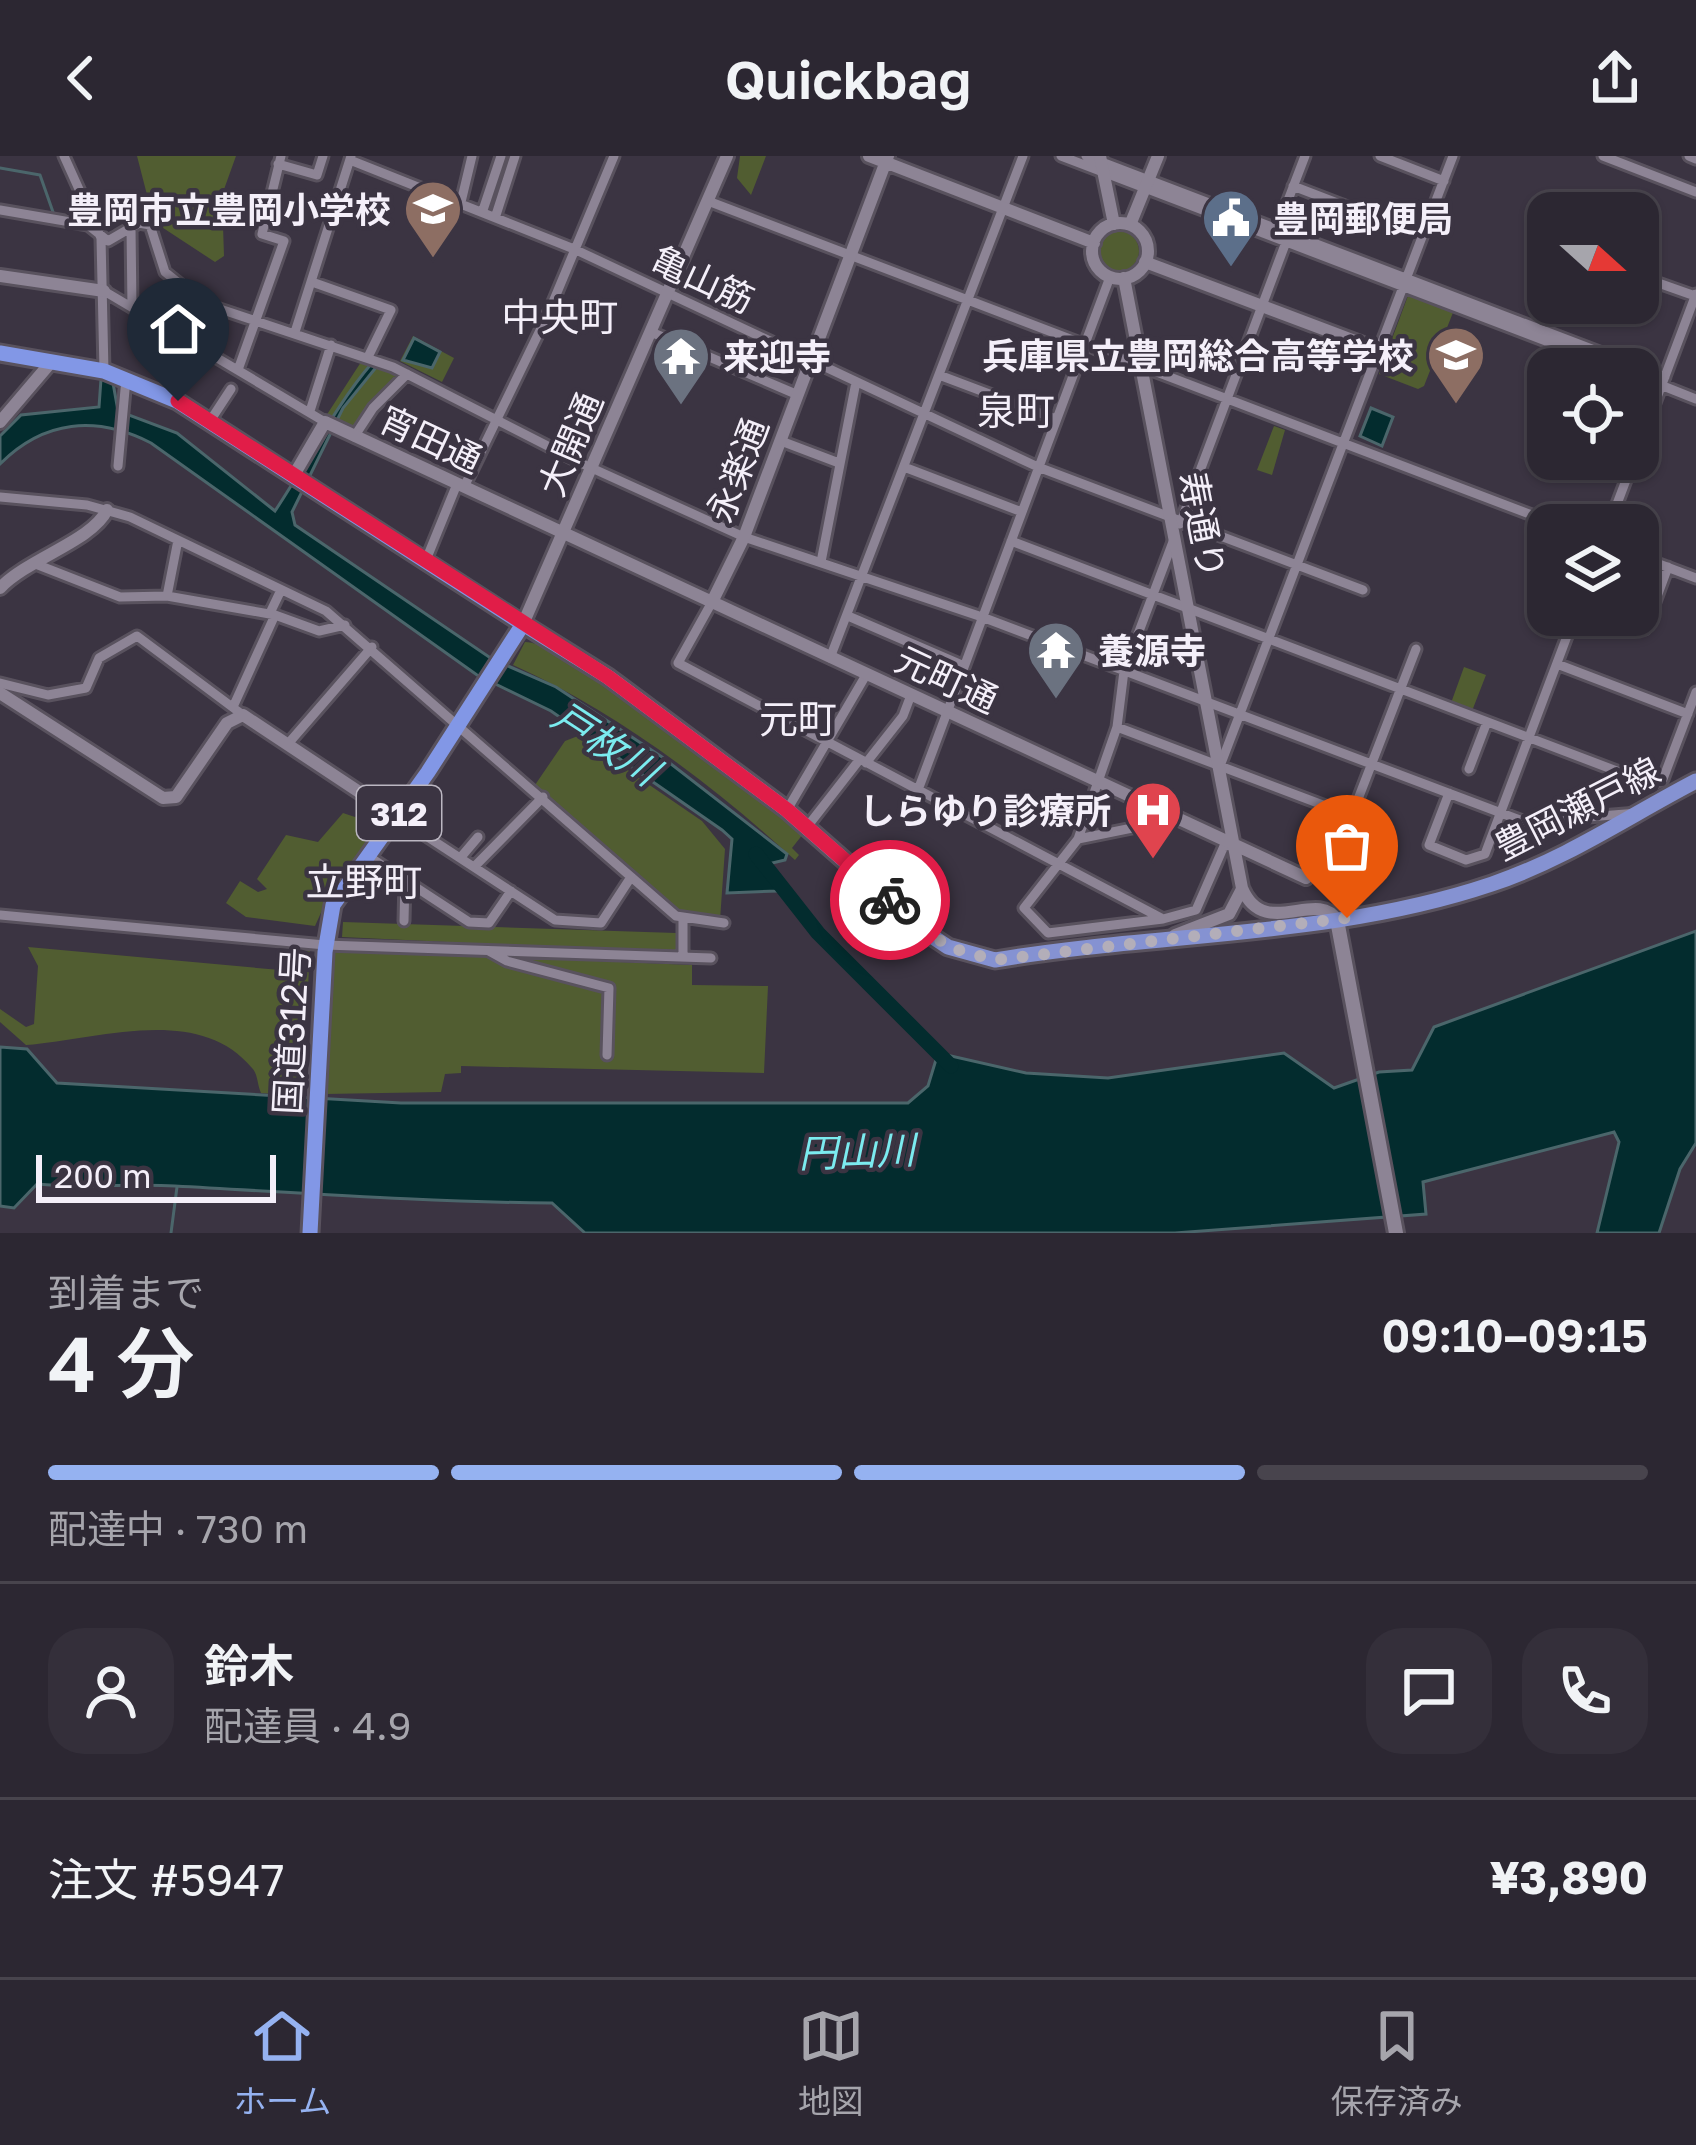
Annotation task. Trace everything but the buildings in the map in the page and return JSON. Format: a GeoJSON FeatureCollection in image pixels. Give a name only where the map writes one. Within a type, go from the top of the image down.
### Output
{"type":"FeatureCollection","features":[{"type":"Feature","properties":{"kind":"highway"},"geometry":{"type":"LineString","coordinates":[[0,352],[104,371],[124,387],[210,421],[523,624]]}},
{"type":"Feature","properties":{"kind":"highway","name":"国道312号"},"geometry":{"type":"LineString","coordinates":[[310,1233],[325,949],[333,905],[397,817],[523,624]]}},
{"type":"Feature","properties":{"kind":"main road","name":"豊岡瀬戸線"},"geometry":{"type":"LineString","coordinates":[[523,624],[608,677],[787,810],[927,933],[971,956],[995,960],[1338,925],[1544,865],[1631,812],[1696,782]]}},
{"type":"Feature","properties":{"kind":"main road"},"geometry":{"type":"LineString","coordinates":[[1338,925],[1396,1233]]}},
{"type":"Feature","properties":{"kind":"street"},"geometry":{"type":"LineString","coordinates":[[64,156],[101,238],[104,371]]}},
{"type":"Feature","properties":{"kind":"street"},"geometry":{"type":"LineString","coordinates":[[239,368],[284,241],[262,234],[280,160],[316,176],[323,156]]}},
{"type":"Feature","properties":{"kind":"street"},"geometry":{"type":"LineString","coordinates":[[461,202],[472,156]]}},
{"type":"Feature","properties":{"kind":"street"},"geometry":{"type":"LineString","coordinates":[[483,210],[500,156]]}},
{"type":"Feature","properties":{"kind":"street"},"geometry":{"type":"LineString","coordinates":[[496,215],[515,156]]}},
{"type":"Feature","properties":{"kind":"street"},"geometry":{"type":"LineString","coordinates":[[426,560],[496,421],[614,156]]}},
{"type":"Feature","properties":{"kind":"street","name":"大開通"},"geometry":{"type":"LineString","coordinates":[[523,624],[728,156]]}},
{"type":"Feature","properties":{"kind":"street"},"geometry":{"type":"LineString","coordinates":[[868,156],[886,159],[1094,243]]}},
{"type":"Feature","properties":{"kind":"street"},"geometry":{"type":"LineString","coordinates":[[830,658],[1023,156]]}},
{"type":"Feature","properties":{"kind":"street"},"geometry":{"type":"LineString","coordinates":[[1061,156],[1102,163]]}},
{"type":"Feature","properties":{"kind":"street"},"geometry":{"type":"LineString","coordinates":[[1086,156],[1286,242],[1663,381],[1696,399]]}},
{"type":"Feature","properties":{"kind":"street"},"geometry":{"type":"LineString","coordinates":[[1130,225],[1158,156]]}},
{"type":"Feature","properties":{"kind":"street"},"geometry":{"type":"LineString","coordinates":[[1277,229],[1305,156]]}},
{"type":"Feature","properties":{"kind":"street"},"geometry":{"type":"LineString","coordinates":[[1380,156],[1444,181]]}},
{"type":"Feature","properties":{"kind":"street"},"geometry":{"type":"LineString","coordinates":[[1412,169],[1417,156]]}},
{"type":"Feature","properties":{"kind":"street"},"geometry":{"type":"LineString","coordinates":[[1220,766],[1454,156]]}},
{"type":"Feature","properties":{"kind":"street"},"geometry":{"type":"LineString","coordinates":[[1603,156],[1696,192]]}},
{"type":"Feature","properties":{"kind":"street"},"geometry":{"type":"LineString","coordinates":[[295,332],[351,158]]}},
{"type":"Feature","properties":{"kind":"street","name":"亀山筋"},"geometry":{"type":"LineString","coordinates":[[351,158],[574,249],[1038,467],[1363,590]]}},
{"type":"Feature","properties":{"kind":"street","name":"永楽通"},"geometry":{"type":"LineString","coordinates":[[712,602],[744,537],[886,159]]}},
{"type":"Feature","properties":{"kind":"street"},"geometry":{"type":"LineString","coordinates":[[1102,163],[1114,224]]}},
{"type":"Feature","properties":{"kind":"street"},"geometry":{"type":"LineString","coordinates":[[1147,184],[1277,229],[1567,348]]}},
{"type":"Feature","properties":{"kind":"street"},"geometry":{"type":"LineString","coordinates":[[1293,186],[1358,211]]}},
{"type":"Feature","properties":{"kind":"street"},"geometry":{"type":"LineString","coordinates":[[708,201],[1527,513]]}},
{"type":"Feature","properties":{"kind":"street"},"geometry":{"type":"LineString","coordinates":[[0,210],[88,226],[108,241],[140,223],[153,228],[164,272],[180,284],[187,298],[368,357],[592,469],[744,537],[982,617],[1526,822],[1631,812]]}},
{"type":"Feature","properties":{"kind":"street"},"geometry":{"type":"LineString","coordinates":[[1117,277],[1095,263],[1094,243],[1114,224],[1130,225],[1145,240],[1145,262]]}},
{"type":"Feature","properties":{"kind":"street"},"geometry":{"type":"LineString","coordinates":[[131,228],[132,307]]}},
{"type":"Feature","properties":{"kind":"street"},"geometry":{"type":"LineString","coordinates":[[1176,519],[1286,242]]}},
{"type":"Feature","properties":{"kind":"street"},"geometry":{"type":"LineString","coordinates":[[917,790],[1084,345],[1117,277],[1145,262],[1379,350]]}},
{"type":"Feature","properties":{"kind":"street"},"geometry":{"type":"LineString","coordinates":[[0,276],[104,291],[331,425],[294,475]]}},
{"type":"Feature","properties":{"kind":"street","name":"寿通り"},"geometry":{"type":"LineString","coordinates":[[1117,277],[1176,519],[1175,536],[1242,888]]}},
{"type":"Feature","properties":{"kind":"street"},"geometry":{"type":"LineString","coordinates":[[312,282],[391,310],[368,357]]}},
{"type":"Feature","properties":{"kind":"street"},"geometry":{"type":"LineString","coordinates":[[1659,283],[1696,295],[1659,392]]}},
{"type":"Feature","properties":{"kind":"street"},"geometry":{"type":"LineString","coordinates":[[651,332],[798,395]]}},
{"type":"Feature","properties":{"kind":"street"},"geometry":{"type":"LineString","coordinates":[[310,411],[332,345]]}},
{"type":"Feature","properties":{"kind":"street"},"geometry":{"type":"LineString","coordinates":[[0,422],[52,361]]}},
{"type":"Feature","properties":{"kind":"street"},"geometry":{"type":"LineString","coordinates":[[354,437],[359,424],[407,374]]}},
{"type":"Feature","properties":{"kind":"street"},"geometry":{"type":"LineString","coordinates":[[939,375],[1056,419]]}},
{"type":"Feature","properties":{"kind":"street"},"geometry":{"type":"LineString","coordinates":[[1659,380],[1663,381]]}},
{"type":"Feature","properties":{"kind":"street"},"geometry":{"type":"LineString","coordinates":[[821,562],[856,382]]}},
{"type":"Feature","properties":{"kind":"street"},"geometry":{"type":"LineString","coordinates":[[118,466],[124,387]]}},
{"type":"Feature","properties":{"kind":"street"},"geometry":{"type":"LineString","coordinates":[[210,421],[231,389]]}},
{"type":"Feature","properties":{"kind":"street","name":"宵田通"},"geometry":{"type":"LineString","coordinates":[[331,425],[564,534]]}},
{"type":"Feature","properties":{"kind":"street"},"geometry":{"type":"LineString","coordinates":[[781,441],[839,463]]}},
{"type":"Feature","properties":{"kind":"street"},"geometry":{"type":"LineString","coordinates":[[904,467],[1022,512]]}},
{"type":"Feature","properties":{"kind":"street"},"geometry":{"type":"LineString","coordinates":[[0,497],[107,509],[345,625],[683,920],[724,923]]}},
{"type":"Feature","properties":{"kind":"street"},"geometry":{"type":"LineString","coordinates":[[0,588],[29,561],[75,540],[107,509]]}},
{"type":"Feature","properties":{"kind":"street","name":"元町通"},"geometry":{"type":"LineString","coordinates":[[564,534],[1306,878]]}},
{"type":"Feature","properties":{"kind":"street"},"geometry":{"type":"LineString","coordinates":[[1175,536],[1124,671],[1117,727],[1078,839],[1024,908],[1048,933],[1163,919],[1196,910],[1224,846],[1235,849]]}},
{"type":"Feature","properties":{"kind":"street"},"geometry":{"type":"LineString","coordinates":[[167,596],[178,540]]}},
{"type":"Feature","properties":{"kind":"street"},"geometry":{"type":"LineString","coordinates":[[1011,541],[1651,784],[1663,779],[1696,692]]}},
{"type":"Feature","properties":{"kind":"street"},"geometry":{"type":"LineString","coordinates":[[29,561],[120,598],[167,596],[275,615]]}},
{"type":"Feature","properties":{"kind":"street"},"geometry":{"type":"LineString","coordinates":[[1659,564],[1696,578]]}},
{"type":"Feature","properties":{"kind":"street"},"geometry":{"type":"LineString","coordinates":[[1659,591],[1668,567]]}},
{"type":"Feature","properties":{"kind":"street"},"geometry":{"type":"LineString","coordinates":[[280,590],[270,613],[319,631],[345,625]]}},
{"type":"Feature","properties":{"kind":"street"},"geometry":{"type":"LineString","coordinates":[[712,602],[678,663],[1163,919]]}},
{"type":"Feature","properties":{"kind":"street"},"geometry":{"type":"LineString","coordinates":[[0,693],[163,797],[176,797],[238,711],[275,615]]}},
{"type":"Feature","properties":{"kind":"street"},"geometry":{"type":"LineString","coordinates":[[848,616],[964,666]]}},
{"type":"Feature","properties":{"kind":"street"},"geometry":{"type":"LineString","coordinates":[[0,683],[48,695],[86,688],[99,658],[137,636],[158,647],[178,672],[557,922],[598,924],[632,877]]}},
{"type":"Feature","properties":{"kind":"street"},"geometry":{"type":"LineString","coordinates":[[1449,793],[1429,845],[1466,860],[1485,854],[1567,636]]}},
{"type":"Feature","properties":{"kind":"street"},"geometry":{"type":"LineString","coordinates":[[287,745],[372,646]]}},
{"type":"Feature","properties":{"kind":"street"},"geometry":{"type":"LineString","coordinates":[[1306,878],[1331,869],[1416,649]]}},
{"type":"Feature","properties":{"kind":"street"},"geometry":{"type":"LineString","coordinates":[[1557,664],[1688,714]]}},
{"type":"Feature","properties":{"kind":"street"},"geometry":{"type":"LineString","coordinates":[[787,810],[866,675]]}},
{"type":"Feature","properties":{"kind":"street"},"geometry":{"type":"LineString","coordinates":[[807,827],[903,716],[911,695]]}},
{"type":"Feature","properties":{"kind":"street"},"geometry":{"type":"LineString","coordinates":[[1469,769],[1487,722]]}},
{"type":"Feature","properties":{"kind":"street"},"geometry":{"type":"LineString","coordinates":[[1117,727],[1352,816]]}},
{"type":"Feature","properties":{"kind":"street"},"geometry":{"type":"LineString","coordinates":[[475,866],[543,797]]}},
{"type":"Feature","properties":{"kind":"street"},"geometry":{"type":"LineString","coordinates":[[1078,839],[1147,825],[1155,809]]}},
{"type":"Feature","properties":{"kind":"street"},"geometry":{"type":"LineString","coordinates":[[460,857],[478,838]]}},
{"type":"Feature","properties":{"kind":"street"},"geometry":{"type":"LineString","coordinates":[[368,856],[470,922],[489,923],[511,891]]}},
{"type":"Feature","properties":{"kind":"street"},"geometry":{"type":"LineString","coordinates":[[404,921],[405,880]]}},
{"type":"Feature","properties":{"kind":"street"},"geometry":{"type":"LineString","coordinates":[[1242,888],[1252,905],[1266,912],[1326,910],[1338,925]]}},
{"type":"Feature","properties":{"kind":"street"},"geometry":{"type":"LineString","coordinates":[[1165,940],[1229,914],[1242,888]]}},
{"type":"Feature","properties":{"kind":"street"},"geometry":{"type":"LineString","coordinates":[[0,915],[325,949],[711,958]]}},
{"type":"Feature","properties":{"kind":"street"},"geometry":{"type":"LineString","coordinates":[[683,920],[683,957]]}},
{"type":"Feature","properties":{"kind":"street"},"geometry":{"type":"LineString","coordinates":[[489,951],[507,961],[609,988],[607,1055]]}},
{"type":"Feature","properties":{"kind":"green space"},"geometry":{"type":"Polygon","coordinates":[[[137,156],[236,156],[222,195],[224,256],[215,262],[154,222],[137,156]]]}},
{"type":"Feature","properties":{"kind":"green space"},"geometry":{"type":"Polygon","coordinates":[[[740,156],[766,156],[751,195],[737,178],[740,156]]]}},
{"type":"Feature","properties":{"kind":"green space"},"geometry":{"type":"Polygon","coordinates":[[[1119,231],[1133,237],[1139,251],[1133,265],[1119,271],[1105,265],[1099,251],[1105,237],[1119,231]]]}},
{"type":"Feature","properties":{"kind":"green space"},"geometry":{"type":"Polygon","coordinates":[[[1409,293],[1454,310],[1424,386],[1418,389],[1379,374],[1409,293]]]}},
{"type":"Feature","properties":{"kind":"green space"},"geometry":{"type":"Polygon","coordinates":[[[413,336],[454,358],[442,382],[400,361],[413,336]]]}},
{"type":"Feature","properties":{"kind":"green space"},"geometry":{"type":"Polygon","coordinates":[[[361,362],[400,376],[353,430],[326,416],[361,362]]]}},
{"type":"Feature","properties":{"kind":"green space"},"geometry":{"type":"Polygon","coordinates":[[[1274,426],[1285,430],[1272,475],[1257,470],[1274,426]]]}},
{"type":"Feature","properties":{"kind":"green space"},"geometry":{"type":"Polygon","coordinates":[[[525,642],[547,648],[613,688],[784,816],[803,834],[792,848],[799,855],[795,860],[731,804],[625,727],[513,665],[525,642]]]}},
{"type":"Feature","properties":{"kind":"green space"},"geometry":{"type":"Polygon","coordinates":[[[1464,667],[1486,675],[1472,711],[1451,703],[1464,667]]]}},
{"type":"Feature","properties":{"kind":"green space"},"geometry":{"type":"Polygon","coordinates":[[[578,736],[702,821],[725,849],[720,920],[683,917],[535,785],[565,741],[578,736]]]}},
{"type":"Feature","properties":{"kind":"green space"},"geometry":{"type":"Polygon","coordinates":[[[368,807],[375,812],[364,828],[373,835],[333,886],[315,926],[246,917],[226,903],[240,881],[258,892],[267,889],[257,879],[286,835],[318,842],[343,813],[355,817],[368,807]]]}},
{"type":"Feature","properties":{"kind":"green space"},"geometry":{"type":"Polygon","coordinates":[[[343,922],[676,933],[676,953],[342,937],[343,922]]]}},
{"type":"Feature","properties":{"kind":"green space"},"geometry":{"type":"Polygon","coordinates":[[[294,945],[310,946],[303,1096],[261,1093],[252,1068],[230,1048],[204,1036],[145,1030],[26,1045],[0,1022],[0,1009],[26,1027],[34,1024],[38,966],[28,947],[280,970],[294,945]]]}},
{"type":"Feature","properties":{"kind":"green space"},"geometry":{"type":"Polygon","coordinates":[[[331,950],[692,965],[692,985],[768,986],[764,1073],[461,1066],[461,1073],[445,1074],[441,1092],[325,1094],[331,950]]]}},
{"type":"Feature","properties":{"kind":"water"},"geometry":{"type":"Polygon","coordinates":[[[414,338],[440,352],[432,368],[403,360],[414,338]]]}},
{"type":"Feature","properties":{"kind":"water"},"geometry":{"type":"Polygon","coordinates":[[[372,363],[378,365],[343,408],[292,512],[295,525],[492,659],[556,687],[662,757],[787,854],[785,860],[768,864],[781,886],[777,891],[727,893],[732,839],[722,830],[551,711],[477,675],[151,443],[110,428],[71,426],[34,438],[0,464],[0,436],[21,415],[99,407],[101,379],[113,383],[118,411],[177,433],[275,511],[372,363]]]}},
{"type":"Feature","properties":{"kind":"water"},"geometry":{"type":"Polygon","coordinates":[[[1371,408],[1393,417],[1382,446],[1360,436],[1371,408]]]}},
{"type":"Feature","properties":{"kind":"water","name":"円山川"},"geometry":{"type":"Polygon","coordinates":[[[1696,931],[1696,1143],[1680,1169],[1659,1233],[1597,1233],[1619,1142],[1614,1132],[1423,1182],[1426,1214],[1175,1233],[585,1233],[552,1203],[158,1185],[37,1184],[14,1208],[0,1206],[0,1047],[27,1049],[57,1083],[401,1103],[908,1103],[928,1086],[938,1053],[1026,1073],[1108,1078],[1284,1053],[1334,1088],[1379,1072],[1412,1070],[1434,1027],[1696,931]]]}},
{"type":"Feature","properties":{"kind":"waterway","name":"戸枚川"},"geometry":{"type":"LineString","coordinates":[[492,201],[508,156]]}},
{"type":"Feature","properties":{"kind":"waterway"},"geometry":{"type":"LineString","coordinates":[[0,168],[40,175],[53,212]]}},
{"type":"Feature","properties":{"kind":"waterway","name":"戸枚川"},"geometry":{"type":"LineString","coordinates":[[756,854],[818,933],[951,1066]]}},
{"type":"Feature","properties":{"kind":"waterway"},"geometry":{"type":"LineString","coordinates":[[171,1233],[177,1187]]}},
{"type":"Feature","properties":{"kind":"way so far"},"geometry":{"type":"LineString","coordinates":[[890,900],[948,947],[995,960],[1347,918]]}},
{"type":"Feature","properties":{"kind":"place","name":"豊岡市立豊岡小学校"},"geometry":{"type":"Point","coordinates":[433,260]}},
{"type":"Feature","properties":{"kind":"place","name":"豊岡郵便局"},"geometry":{"type":"Point","coordinates":[1231,269]}},
{"type":"Feature","properties":{"kind":"place","name":"兵庫県立豊岡総合高等学校"},"geometry":{"type":"Point","coordinates":[1456,406]}},
{"type":"Feature","properties":{"kind":"place","name":"来迎寺"},"geometry":{"type":"Point","coordinates":[681,407]}},
{"type":"Feature","properties":{"kind":"place","name":"養源寺"},"geometry":{"type":"Point","coordinates":[1056,701]}},
{"type":"Feature","properties":{"kind":"place","name":"しらゆり診療所"},"geometry":{"type":"Point","coordinates":[1153,861]}},
{"type":"Feature","properties":{"kind":"district","name":"中央町"},"geometry":{"type":"Point","coordinates":[560,316]}},
{"type":"Feature","properties":{"kind":"district","name":"泉町"},"geometry":{"type":"Point","coordinates":[1016,410]}},
{"type":"Feature","properties":{"kind":"district","name":"元町"},"geometry":{"type":"Point","coordinates":[798,718]}},
{"type":"Feature","properties":{"kind":"district","name":"立野町"},"geometry":{"type":"Point","coordinates":[364,881]}},
{"type":"Feature","properties":{"kind":"route"},"geometry":{"type":"LineString","coordinates":[[178,401],[608,677],[787,810],[890,900]]}}]}
